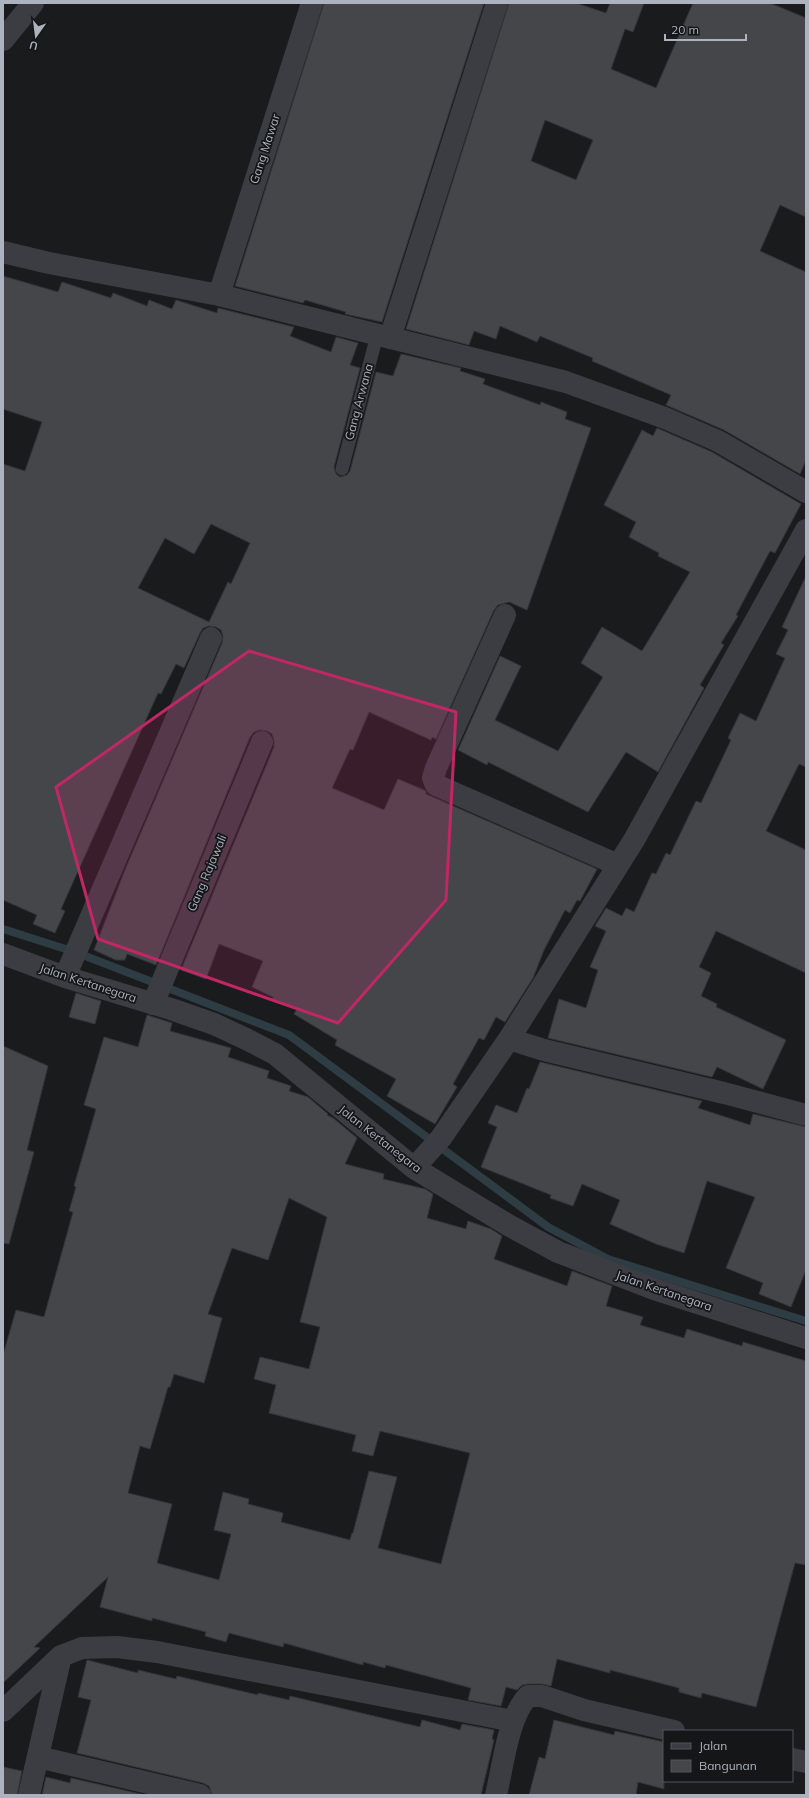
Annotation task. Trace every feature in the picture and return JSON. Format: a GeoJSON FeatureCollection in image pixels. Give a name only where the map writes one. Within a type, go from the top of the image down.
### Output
{"type":"FeatureCollection","features":[{"type":"Feature","properties":{"kind":"street"},"geometry":{"type":"LineString","coordinates":[[3,40],[33,3]]}},
{"type":"Feature","properties":{"kind":"street","name":"Gang Mawar"},"geometry":{"type":"LineString","coordinates":[[219,295],[312,3]]}},
{"type":"Feature","properties":{"kind":"street"},"geometry":{"type":"LineString","coordinates":[[384,337],[497,3]]}},
{"type":"Feature","properties":{"kind":"street"},"geometry":{"type":"LineString","coordinates":[[3,252],[49,263],[219,295],[566,382],[665,418],[718,441],[806,492]]}},
{"type":"Feature","properties":{"kind":"street"},"geometry":{"type":"LineString","coordinates":[[419,1164],[441,1138],[509,1039],[634,840],[806,530]]}},
{"type":"Feature","properties":{"kind":"street"},"geometry":{"type":"LineString","coordinates":[[505,615],[436,768],[433,778],[436,785],[618,865]]}},
{"type":"Feature","properties":{"kind":"street"},"geometry":{"type":"LineString","coordinates":[[68,971],[211,638]]}},
{"type":"Feature","properties":{"kind":"street","name":"Gang Rajawali"},"geometry":{"type":"LineString","coordinates":[[155,1000],[262,742]]}},
{"type":"Feature","properties":{"kind":"street","name":"Jalan Kertanegara"},"geometry":{"type":"LineString","coordinates":[[3,954],[68,971],[155,1000],[214,1024],[274,1054],[419,1164],[510,1226],[558,1252],[654,1289],[806,1338]]}},
{"type":"Feature","properties":{"kind":"street"},"geometry":{"type":"LineString","coordinates":[[509,1039],[544,1050],[724,1093],[806,1115]]}},
{"type":"Feature","properties":{"kind":"street"},"geometry":{"type":"LineString","coordinates":[[3,1711],[61,1656],[82,1648],[98,1646],[157,1652],[513,1721]]}},
{"type":"Feature","properties":{"kind":"street"},"geometry":{"type":"LineString","coordinates":[[29,1795],[61,1656]]}},
{"type":"Feature","properties":{"kind":"street"},"geometry":{"type":"LineString","coordinates":[[496,1795],[513,1721],[521,1703],[528,1696],[542,1696],[584,1710],[670,1730]]}},
{"type":"Feature","properties":{"kind":"street"},"geometry":{"type":"LineString","coordinates":[[38,1757],[200,1795]]}},
{"type":"Feature","properties":{"kind":"street"},"geometry":{"type":"LineString","coordinates":[[793,1759],[806,1762]]}},
{"type":"Feature","properties":{"kind":"lane","name":"Gang Arwana"},"geometry":{"type":"LineString","coordinates":[[342,469],[384,337]]}},
{"type":"Feature","properties":{"kind":"highlighted area"},"geometry":{"type":"Polygon","coordinates":[[[249,651],[456,712],[446,900],[338,1023],[98,939],[56,787],[249,651]]]}},
{"type":"Feature","properties":{"kind":"building"},"geometry":{"type":"Polygon","coordinates":[[[324,3],[484,3],[382,322],[345,314],[346,312],[305,300],[303,303],[235,286],[324,3]]]}},
{"type":"Feature","properties":{"kind":"building"},"geometry":{"type":"Polygon","coordinates":[[[509,3],[576,3],[606,13],[610,3],[644,3],[633,32],[625,29],[611,69],[656,88],[693,3],[770,3],[806,18],[806,217],[780,205],[760,251],[806,272],[806,460],[800,474],[724,430],[666,405],[671,395],[592,361],[593,358],[540,336],[537,342],[500,326],[496,339],[474,331],[469,345],[406,329],[509,3]],[[545,120],[531,161],[576,180],[593,140],[545,120]]]}},
{"type":"Feature","properties":{"kind":"building"},"geometry":{"type":"Polygon","coordinates":[[[3,276],[58,292],[62,282],[111,298],[113,293],[147,306],[149,300],[172,309],[176,300],[217,313],[218,308],[294,327],[290,336],[331,352],[336,337],[358,343],[350,365],[360,368],[334,467],[336,474],[340,477],[347,475],[350,471],[376,372],[393,376],[401,354],[461,368],[460,371],[485,379],[483,384],[540,405],[541,402],[567,412],[565,419],[591,428],[527,610],[509,602],[498,605],[494,610],[436,739],[432,737],[431,740],[369,712],[353,750],[350,749],[332,788],[384,810],[398,779],[426,791],[426,794],[597,869],[580,901],[577,900],[570,913],[565,910],[544,950],[533,978],[505,1022],[496,1017],[484,1040],[479,1038],[453,1084],[457,1087],[435,1124],[387,1096],[396,1079],[335,1045],[337,1040],[294,1014],[297,1009],[273,999],[273,997],[252,987],[263,961],[219,944],[206,979],[181,970],[274,747],[272,734],[267,731],[260,730],[254,732],[250,737],[156,965],[127,954],[125,960],[116,960],[94,950],[125,870],[222,643],[223,636],[221,630],[216,627],[209,626],[203,628],[184,668],[176,664],[161,694],[158,693],[61,909],[65,911],[55,933],[33,924],[37,915],[3,900],[3,464],[25,471],[42,422],[3,409],[3,276]],[[211,524],[194,554],[165,538],[138,588],[209,622],[228,582],[231,584],[250,543],[211,524]]]}},
{"type":"Feature","properties":{"kind":"building"},"geometry":{"type":"Polygon","coordinates":[[[657,428],[712,452],[801,504],[775,553],[770,551],[736,615],[738,616],[721,643],[724,645],[700,685],[704,688],[658,772],[626,752],[588,812],[488,762],[487,765],[458,750],[500,656],[521,666],[495,720],[558,751],[603,677],[581,663],[602,627],[642,651],[690,572],[658,556],[659,553],[629,537],[636,522],[604,505],[642,430],[653,436],[657,428]]]}},
{"type":"Feature","properties":{"kind":"building"},"geometry":{"type":"Polygon","coordinates":[[[806,576],[806,767],[799,764],[766,831],[806,850],[806,973],[716,931],[699,967],[711,973],[701,996],[717,1004],[716,1007],[786,1040],[763,1089],[717,1067],[712,1077],[548,1038],[559,999],[586,1008],[598,970],[590,967],[606,931],[595,926],[606,908],[622,916],[626,908],[634,912],[652,873],[656,874],[666,853],[670,855],[696,801],[701,803],[731,740],[728,738],[740,713],[756,721],[785,658],[776,654],[788,630],[782,627],[806,576]]]}},
{"type":"Feature","properties":{"kind":"building"},"geometry":{"type":"Polygon","coordinates":[[[76,993],[101,1001],[95,1024],[69,1017],[76,993]]]}},
{"type":"Feature","properties":{"kind":"building"},"geometry":{"type":"Polygon","coordinates":[[[147,1015],[172,1023],[170,1031],[231,1048],[228,1057],[269,1071],[267,1078],[291,1086],[289,1091],[308,1097],[328,1114],[327,1115],[333,1118],[357,1138],[345,1164],[384,1174],[383,1179],[425,1189],[433,1194],[427,1218],[466,1229],[468,1221],[491,1229],[502,1236],[494,1259],[567,1286],[572,1271],[612,1286],[606,1306],[643,1317],[640,1325],[684,1338],[687,1329],[742,1346],[743,1342],[806,1361],[806,1565],[795,1563],[756,1707],[702,1693],[701,1698],[679,1692],[679,1688],[610,1670],[610,1673],[557,1659],[551,1686],[542,1684],[528,1684],[522,1685],[517,1690],[506,1687],[501,1706],[468,1700],[471,1688],[386,1665],[385,1668],[363,1662],[363,1665],[284,1643],[283,1647],[229,1633],[226,1642],[205,1636],[206,1632],[152,1618],[152,1621],[100,1607],[108,1577],[34,1647],[40,1648],[3,1683],[3,1355],[16,1310],[44,1317],[73,1212],[69,1211],[76,1187],[74,1186],[96,1109],[84,1105],[104,1037],[138,1047],[147,1015]],[[289,1198],[268,1260],[232,1248],[208,1314],[222,1318],[204,1383],[174,1374],[170,1387],[168,1387],[150,1449],[140,1446],[128,1493],[172,1504],[157,1563],[219,1580],[231,1534],[214,1530],[223,1492],[249,1499],[248,1504],[283,1513],[281,1522],[350,1540],[369,1471],[397,1477],[378,1548],[441,1564],[470,1453],[380,1431],[373,1456],[352,1451],[356,1435],[269,1413],[276,1385],[254,1379],[260,1357],[309,1369],[320,1327],[300,1322],[327,1217],[289,1198]]]}},
{"type":"Feature","properties":{"kind":"building"},"geometry":{"type":"Polygon","coordinates":[[[3,1046],[48,1066],[27,1150],[34,1152],[9,1244],[3,1243],[3,1046]]]}},
{"type":"Feature","properties":{"kind":"building"},"geometry":{"type":"Polygon","coordinates":[[[540,1062],[702,1101],[698,1108],[750,1125],[753,1114],[806,1127],[806,1270],[791,1307],[759,1294],[763,1283],[726,1268],[755,1197],[707,1181],[684,1253],[656,1244],[610,1224],[620,1200],[582,1184],[573,1206],[550,1198],[551,1195],[481,1167],[497,1127],[488,1123],[496,1105],[517,1113],[540,1062]]]}},
{"type":"Feature","properties":{"kind":"building"},"geometry":{"type":"Polygon","coordinates":[[[87,1660],[138,1673],[138,1670],[176,1679],[177,1676],[258,1695],[258,1693],[289,1700],[290,1696],[420,1727],[422,1720],[460,1730],[462,1724],[494,1730],[492,1739],[494,1740],[481,1795],[212,1795],[209,1786],[203,1783],[77,1753],[91,1700],[78,1697],[87,1660]]]}},
{"type":"Feature","properties":{"kind":"building"},"geometry":{"type":"Polygon","coordinates":[[[554,1720],[614,1735],[615,1731],[663,1742],[664,1789],[638,1782],[636,1795],[529,1795],[539,1757],[545,1759],[554,1720]]]}},
{"type":"Feature","properties":{"kind":"building"},"geometry":{"type":"Polygon","coordinates":[[[3,1767],[22,1771],[17,1795],[3,1795],[3,1767]]]}},
{"type":"Feature","properties":{"kind":"building"},"geometry":{"type":"Polygon","coordinates":[[[46,1777],[70,1783],[71,1778],[145,1795],[42,1795],[46,1777]]]}},
{"type":"Feature","properties":{"kind":"waterway"},"geometry":{"type":"LineString","coordinates":[[3,929],[75,952],[289,1035],[548,1227],[608,1259],[806,1321]]}}]}
